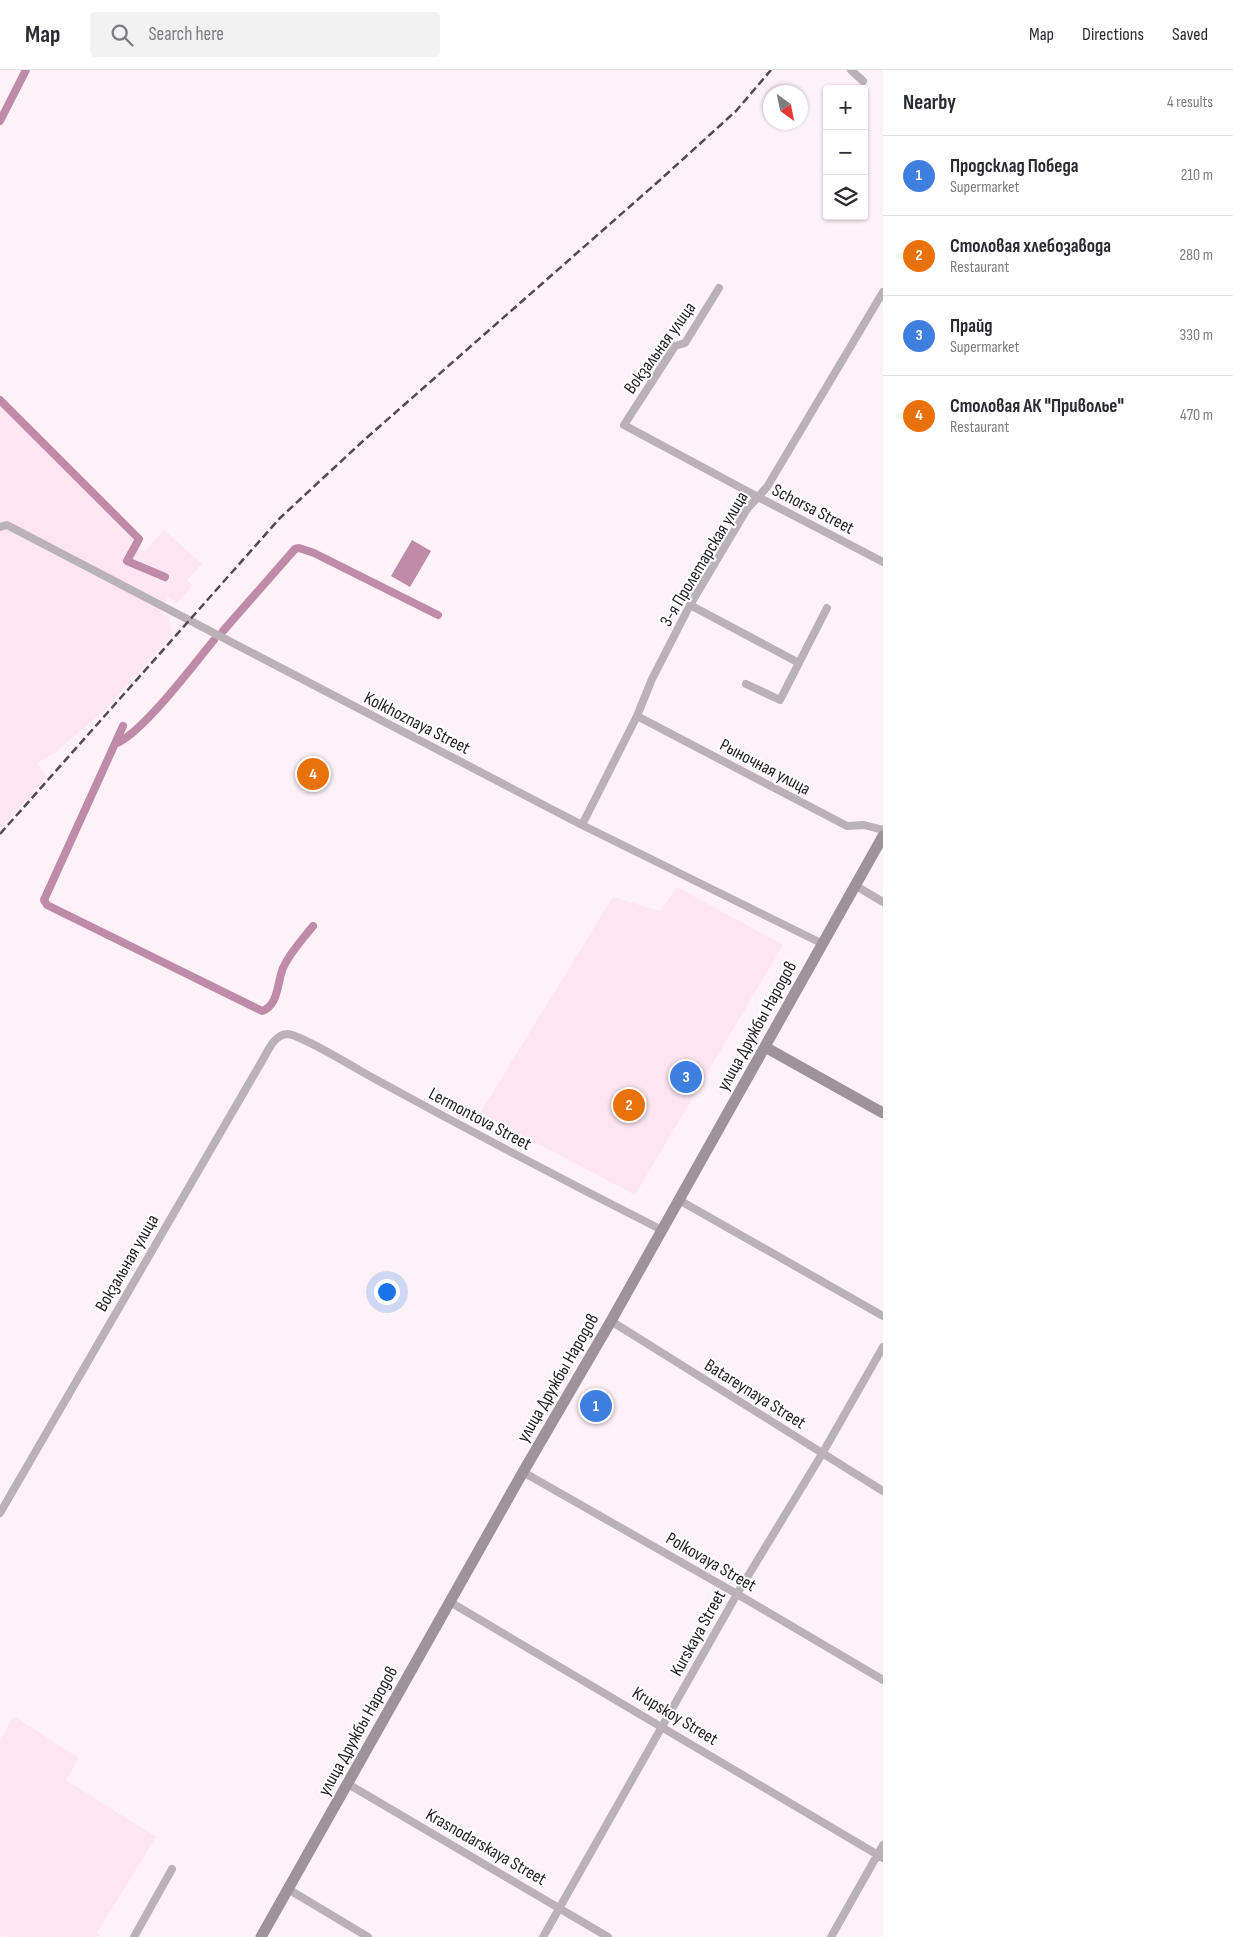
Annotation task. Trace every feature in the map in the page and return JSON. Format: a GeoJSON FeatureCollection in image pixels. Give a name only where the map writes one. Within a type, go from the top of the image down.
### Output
{"type":"FeatureCollection","features":[{"type":"Feature","properties":{"kind":"street"},"geometry":{"type":"LineString","coordinates":[[851,70],[863,81]]}},
{"type":"Feature","properties":{"kind":"street","name":"Вокзальная улица"},"geometry":{"type":"LineString","coordinates":[[624,425],[675,346],[685,344],[720,288]]}},
{"type":"Feature","properties":{"kind":"street","name":"3-я Пролетарская улица"},"geometry":{"type":"LineString","coordinates":[[582,825],[637,716],[652,679],[690,605],[747,509],[767,487],[883,292]]}},
{"type":"Feature","properties":{"kind":"street","name":"Schorsa Street"},"geometry":{"type":"LineString","coordinates":[[624,425],[883,562]]}},
{"type":"Feature","properties":{"kind":"street","name":"Kolkhoznaya Street"},"geometry":{"type":"LineString","coordinates":[[0,527],[7,525],[582,825],[823,944]]}},
{"type":"Feature","properties":{"kind":"street"},"geometry":{"type":"LineString","coordinates":[[690,605],[799,663]]}},
{"type":"Feature","properties":{"kind":"street"},"geometry":{"type":"LineString","coordinates":[[746,684],[780,700],[827,608]]}},
{"type":"Feature","properties":{"kind":"street","name":"Рыночная улица"},"geometry":{"type":"LineString","coordinates":[[637,716],[847,826],[864,826],[883,830]]}},
{"type":"Feature","properties":{"kind":"street","name":"улица Дружбы Народов"},"geometry":{"type":"LineString","coordinates":[[261,1937],[523,1472],[611,1321],[883,836]]}},
{"type":"Feature","properties":{"kind":"street"},"geometry":{"type":"LineString","coordinates":[[856,886],[883,902]]}},
{"type":"Feature","properties":{"kind":"street"},"geometry":{"type":"LineString","coordinates":[[774,1031],[773,1039],[775,1045],[785,1058]]}},
{"type":"Feature","properties":{"kind":"street","name":"Вокзальная улица"},"geometry":{"type":"LineString","coordinates":[[0,1513],[262,1061],[276,1039],[285,1034]]}},
{"type":"Feature","properties":{"kind":"street","name":"Lermontova Street"},"geometry":{"type":"LineString","coordinates":[[285,1034],[293,1035],[512,1153],[662,1230]]}},
{"type":"Feature","properties":{"kind":"street"},"geometry":{"type":"LineString","coordinates":[[765,1047],[883,1113]]}},
{"type":"Feature","properties":{"kind":"street"},"geometry":{"type":"LineString","coordinates":[[752,1070],[768,1058],[785,1058]]}},
{"type":"Feature","properties":{"kind":"street"},"geometry":{"type":"LineString","coordinates":[[679,1200],[883,1316]]}},
{"type":"Feature","properties":{"kind":"street","name":"Batareynaya Street"},"geometry":{"type":"LineString","coordinates":[[611,1321],[883,1492]]}},
{"type":"Feature","properties":{"kind":"street","name":"Kurskaya Street"},"geometry":{"type":"LineString","coordinates":[[543,1937],[737,1594],[822,1454],[883,1347]]}},
{"type":"Feature","properties":{"kind":"street","name":"Polkovaya Street"},"geometry":{"type":"LineString","coordinates":[[523,1472],[883,1680]]}},
{"type":"Feature","properties":{"kind":"street","name":"Krupskoy Street"},"geometry":{"type":"LineString","coordinates":[[450,1602],[880,1856]]}},
{"type":"Feature","properties":{"kind":"street","name":"Krasnodarskaya Street"},"geometry":{"type":"LineString","coordinates":[[348,1784],[608,1937]]}},
{"type":"Feature","properties":{"kind":"street"},"geometry":{"type":"LineString","coordinates":[[831,1937],[880,1856],[883,1845]]}},
{"type":"Feature","properties":{"kind":"street"},"geometry":{"type":"LineString","coordinates":[[134,1937],[172,1869]]}},
{"type":"Feature","properties":{"kind":"street"},"geometry":{"type":"LineString","coordinates":[[288,1889],[368,1937]]}},
{"type":"Feature","properties":{"kind":"shaded area"},"geometry":{"type":"Polygon","coordinates":[[[0,405],[145,552],[164,530],[202,564],[187,580],[193,585],[177,603],[168,597],[160,612],[169,618],[172,635],[106,709],[56,752],[37,763],[47,777],[0,830],[0,405]]]}},
{"type":"Feature","properties":{"kind":"shaded area"},"geometry":{"type":"Polygon","coordinates":[[[412,540],[431,551],[410,587],[391,576],[412,540]]]}},
{"type":"Feature","properties":{"kind":"shaded area"},"geometry":{"type":"Polygon","coordinates":[[[677,887],[783,945],[635,1195],[480,1113],[613,897],[660,911],[677,887]]]}},
{"type":"Feature","properties":{"kind":"shaded area"},"geometry":{"type":"Polygon","coordinates":[[[14,1716],[79,1758],[66,1780],[156,1837],[97,1933],[102,1937],[4,1937],[0,1935],[0,1740],[14,1716]]]}},
{"type":"Feature","properties":{"kind":"waterway"},"geometry":{"type":"LineString","coordinates":[[0,121],[26,70]]}},
{"type":"Feature","properties":{"kind":"waterway"},"geometry":{"type":"LineString","coordinates":[[0,400],[139,539],[127,561],[165,577]]}},
{"type":"Feature","properties":{"kind":"waterway"},"geometry":{"type":"LineString","coordinates":[[223,631],[295,549],[299,548],[314,553],[438,615]]}},
{"type":"Feature","properties":{"kind":"waterway"},"geometry":{"type":"LineString","coordinates":[[115,744],[126,738],[153,713],[214,640]]}},
{"type":"Feature","properties":{"kind":"waterway"},"geometry":{"type":"LineString","coordinates":[[123,726],[44,900],[47,905],[262,1011],[272,1004],[283,968],[289,957],[313,926]]}},
{"type":"Feature","properties":{"kind":"railway"},"geometry":{"type":"LineString","coordinates":[[0,834],[280,518],[363,441],[736,111],[771,70]]}},
{"type":"Feature","properties":{"kind":"place","name":"Столовая АК \"Приволье\""},"geometry":{"type":"Point","coordinates":[313,774]}},
{"type":"Feature","properties":{"kind":"place","name":"Прайд"},"geometry":{"type":"Point","coordinates":[686,1077]}},
{"type":"Feature","properties":{"kind":"place","name":"Столовая хлебозавода"},"geometry":{"type":"Point","coordinates":[629,1105]}},
{"type":"Feature","properties":{"kind":"place","name":"Продсклад Победа"},"geometry":{"type":"Point","coordinates":[596,1406]}}]}
